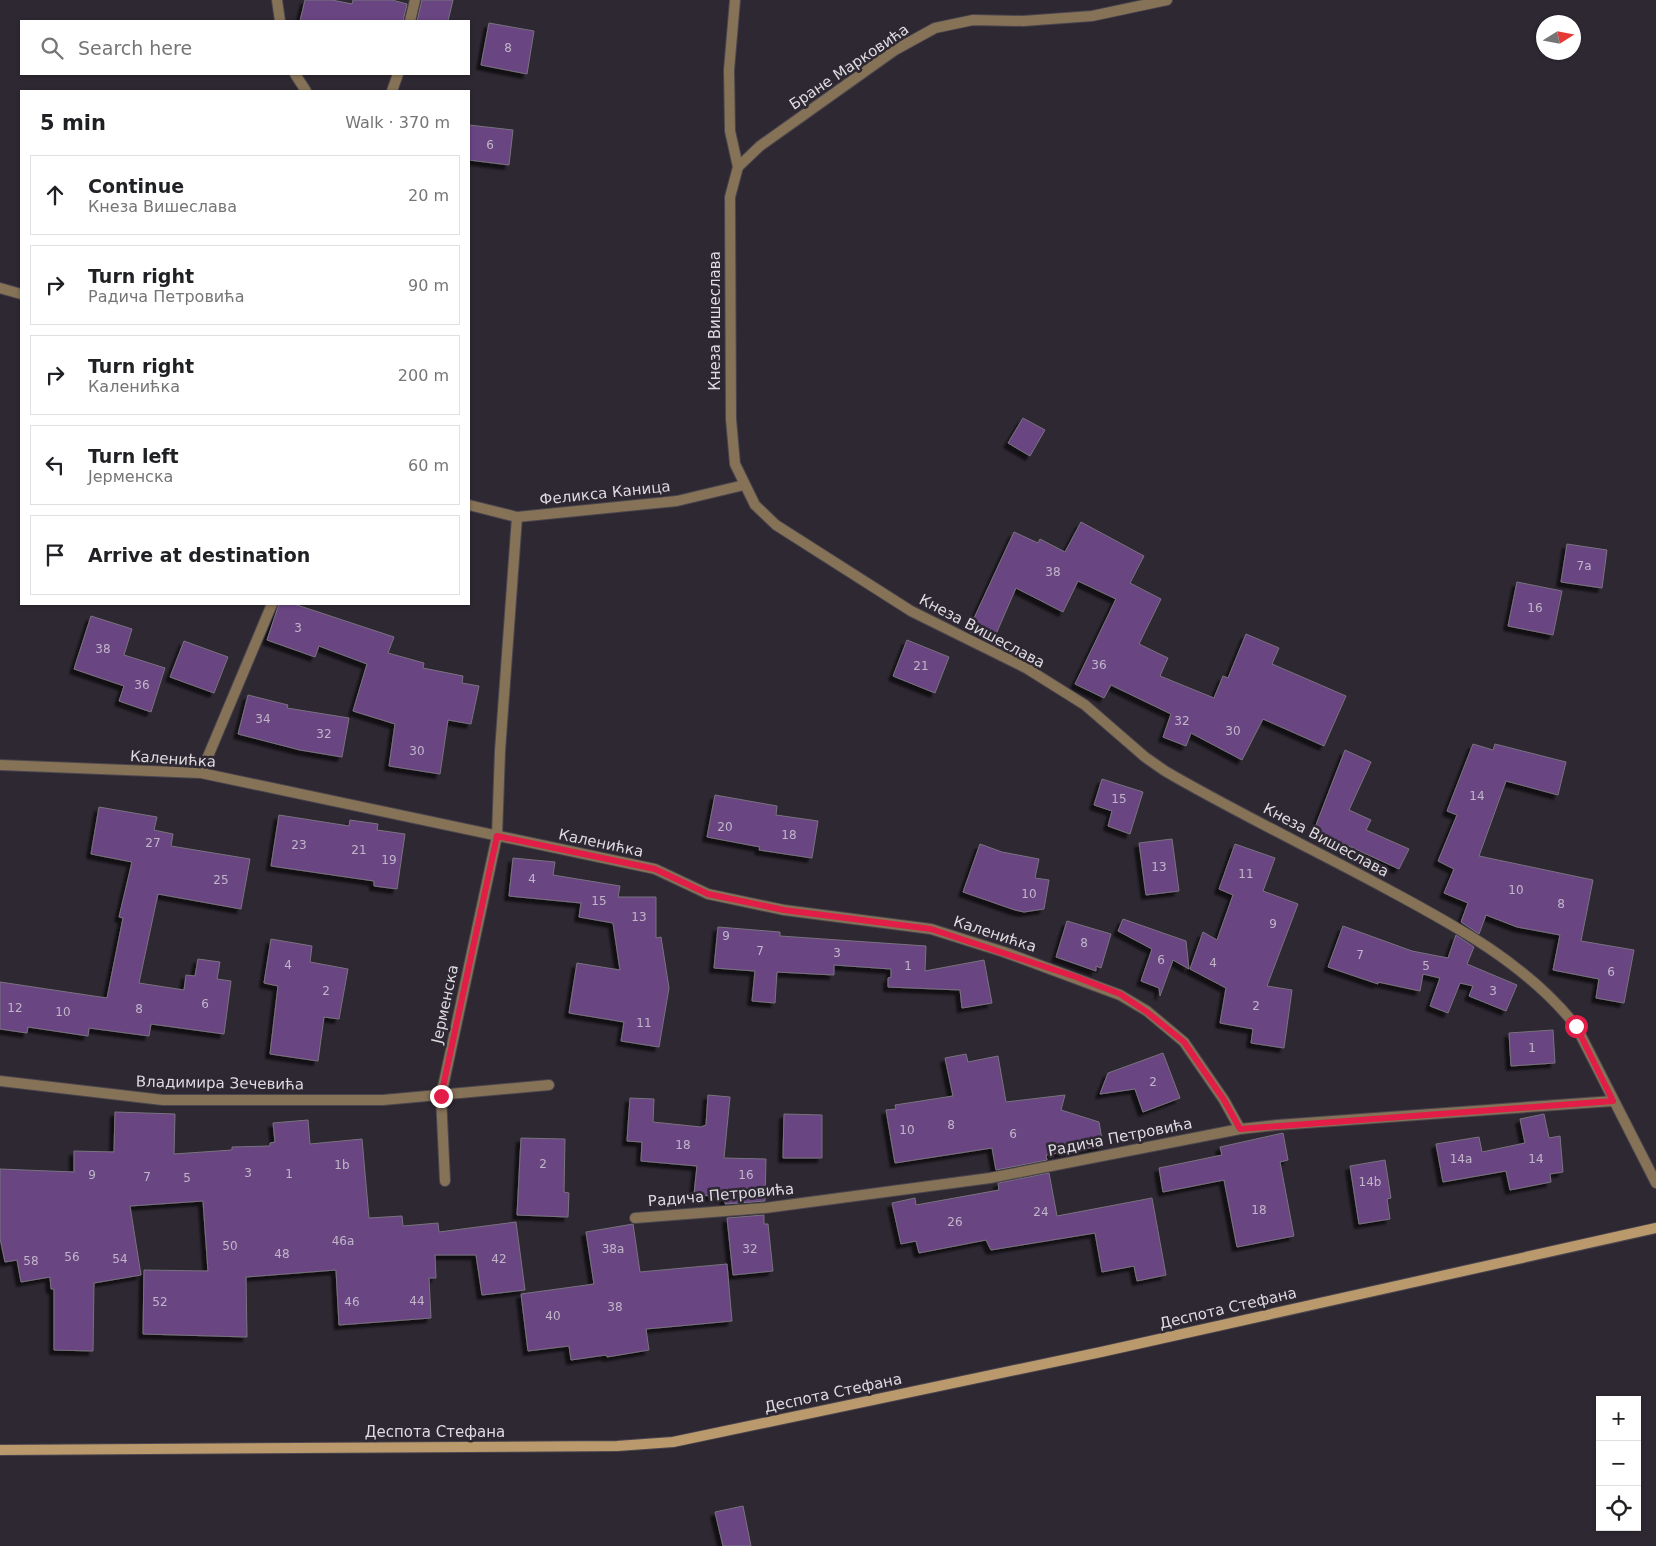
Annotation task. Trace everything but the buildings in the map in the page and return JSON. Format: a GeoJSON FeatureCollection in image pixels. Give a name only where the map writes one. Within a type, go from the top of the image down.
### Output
{"type":"FeatureCollection","features":[{"type":"Feature","properties":{"kind":"main road","name":"Деспота Стефана"},"geometry":{"type":"LineString","coordinates":[[0,1450],[617,1446],[673,1442],[1101,1352],[1656,1228]]}},
{"type":"Feature","properties":{"kind":"street"},"geometry":{"type":"LineString","coordinates":[[277,0],[280,20]]}},
{"type":"Feature","properties":{"kind":"street"},"geometry":{"type":"LineString","coordinates":[[410,20],[415,0]]}},
{"type":"Feature","properties":{"kind":"street","name":"Кнеза Вишеслава"},"geometry":{"type":"LineString","coordinates":[[735,0],[729,70],[730,131],[738,167],[730,197],[730,381],[734,464],[755,505],[776,525],[911,611],[1026,668],[1085,705],[1165,771],[1421,908],[1509,961],[1560,1006],[1576,1026],[1656,1183]]}},
{"type":"Feature","properties":{"kind":"street","name":"Бране Марковића"},"geometry":{"type":"LineString","coordinates":[[738,167],[760,146],[895,50],[935,28],[973,20],[1024,21],[1092,16],[1167,0]]}},
{"type":"Feature","properties":{"kind":"street"},"geometry":{"type":"LineString","coordinates":[[296,75],[305,90]]}},
{"type":"Feature","properties":{"kind":"street"},"geometry":{"type":"LineString","coordinates":[[392,90],[398,75]]}},
{"type":"Feature","properties":{"kind":"street"},"geometry":{"type":"LineString","coordinates":[[0,288],[20,294]]}},
{"type":"Feature","properties":{"kind":"street","name":"Феликса Каница"},"geometry":{"type":"LineString","coordinates":[[470,505],[517,517],[677,501],[744,485]]}},
{"type":"Feature","properties":{"kind":"street","name":"Јерменска"},"geometry":{"type":"LineString","coordinates":[[446,1181],[441,1096],[497,836],[500,751],[517,517]]}},
{"type":"Feature","properties":{"kind":"street"},"geometry":{"type":"LineString","coordinates":[[201,773],[272,605]]}},
{"type":"Feature","properties":{"kind":"street","name":"Каленићка"},"geometry":{"type":"LineString","coordinates":[[0,765],[201,773],[655,869],[708,894],[784,910],[931,929],[1076,977],[1120,994],[1147,1012],[1184,1042],[1224,1100],[1240,1129]]}},
{"type":"Feature","properties":{"kind":"street","name":"Владимира Зечевића"},"geometry":{"type":"LineString","coordinates":[[0,1081],[163,1100],[383,1100],[549,1085]]}},
{"type":"Feature","properties":{"kind":"street","name":"Радича Петровића"},"geometry":{"type":"LineString","coordinates":[[635,1218],[766,1208],[990,1178],[1240,1129],[1613,1101]]}},
{"type":"Feature","properties":{"kind":"route"},"geometry":{"type":"LineString","coordinates":[[441,1096],[497,836],[655,869],[708,894],[784,910],[931,929],[1004,952],[1120,994],[1147,1012],[1184,1042],[1203,1067],[1240,1129],[1613,1101],[1593,1057],[1576,1026]]}}]}
